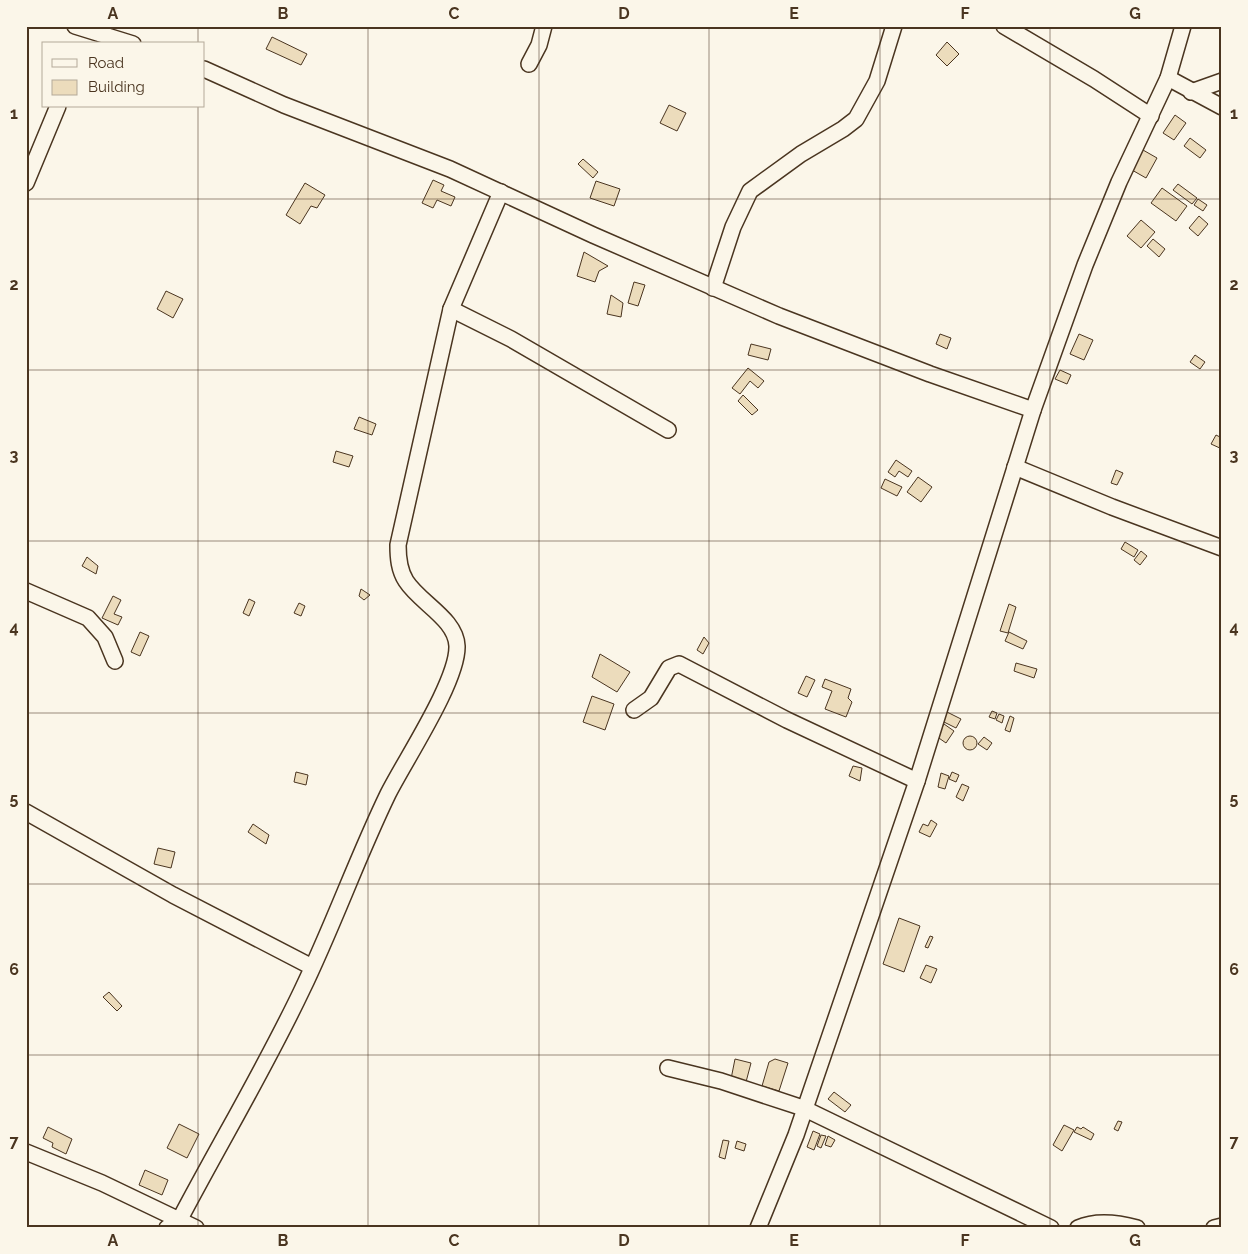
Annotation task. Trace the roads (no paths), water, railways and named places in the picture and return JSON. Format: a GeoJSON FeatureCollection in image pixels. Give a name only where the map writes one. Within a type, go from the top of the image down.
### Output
{"type":"FeatureCollection","features":[{"type":"Feature","properties":{"kind":"street"},"geometry":{"type":"LineString","coordinates":[[74,26],[126,42]]}},
{"type":"Feature","properties":{"kind":"street"},"geometry":{"type":"LineString","coordinates":[[529,64],[539,45],[544,26]]}},
{"type":"Feature","properties":{"kind":"street"},"geometry":{"type":"LineString","coordinates":[[714,288],[733,227],[750,192],[801,154],[844,130],[856,120],[877,81],[894,26]]}},
{"type":"Feature","properties":{"kind":"street"},"geometry":{"type":"LineString","coordinates":[[1004,26],[1094,79],[1151,116]]}},
{"type":"Feature","properties":{"kind":"street"},"geometry":{"type":"LineString","coordinates":[[758,1228],[793,1142],[803,1108],[917,781],[1033,410],[1085,266],[1119,182],[1168,78],[1183,26]]}},
{"type":"Feature","properties":{"kind":"street"},"geometry":{"type":"LineString","coordinates":[[205,69],[284,105],[450,169],[714,288],[930,374],[1033,410]]}},
{"type":"Feature","properties":{"kind":"street"},"geometry":{"type":"LineString","coordinates":[[1168,78],[1222,107]]}},
{"type":"Feature","properties":{"kind":"street"},"geometry":{"type":"LineString","coordinates":[[1191,92],[1222,80]]}},
{"type":"Feature","properties":{"kind":"street"},"geometry":{"type":"LineString","coordinates":[[26,183],[57,108]]}},
{"type":"Feature","properties":{"kind":"street"},"geometry":{"type":"LineString","coordinates":[[174,1224],[294,1006],[360,853],[432,714],[456,662],[457,644],[449,626],[406,582],[398,562],[398,545],[452,309],[501,192]]}},
{"type":"Feature","properties":{"kind":"street"},"geometry":{"type":"LineString","coordinates":[[452,309],[511,339],[668,430]]}},
{"type":"Feature","properties":{"kind":"street"},"geometry":{"type":"LineString","coordinates":[[1015,467],[1112,507],[1222,548]]}},
{"type":"Feature","properties":{"kind":"street"},"geometry":{"type":"LineString","coordinates":[[26,591],[88,618],[105,637],[116,661]]}},
{"type":"Feature","properties":{"kind":"street"},"geometry":{"type":"LineString","coordinates":[[634,710],[651,698],[669,668],[679,664],[787,720],[917,781]]}},
{"type":"Feature","properties":{"kind":"street"},"geometry":{"type":"LineString","coordinates":[[26,812],[172,895],[312,968]]}},
{"type":"Feature","properties":{"kind":"street"},"geometry":{"type":"LineString","coordinates":[[668,1068],[721,1080],[803,1108],[1051,1228]]}},
{"type":"Feature","properties":{"kind":"street"},"geometry":{"type":"LineString","coordinates":[[26,1152],[174,1224],[196,1228]]}},
{"type":"Feature","properties":{"kind":"street"},"geometry":{"type":"LineString","coordinates":[[1078,1228],[1102,1223],[1124,1224],[1137,1228]]}},
{"type":"Feature","properties":{"kind":"street"},"geometry":{"type":"LineString","coordinates":[[1214,1228],[1222,1226]]}}]}
